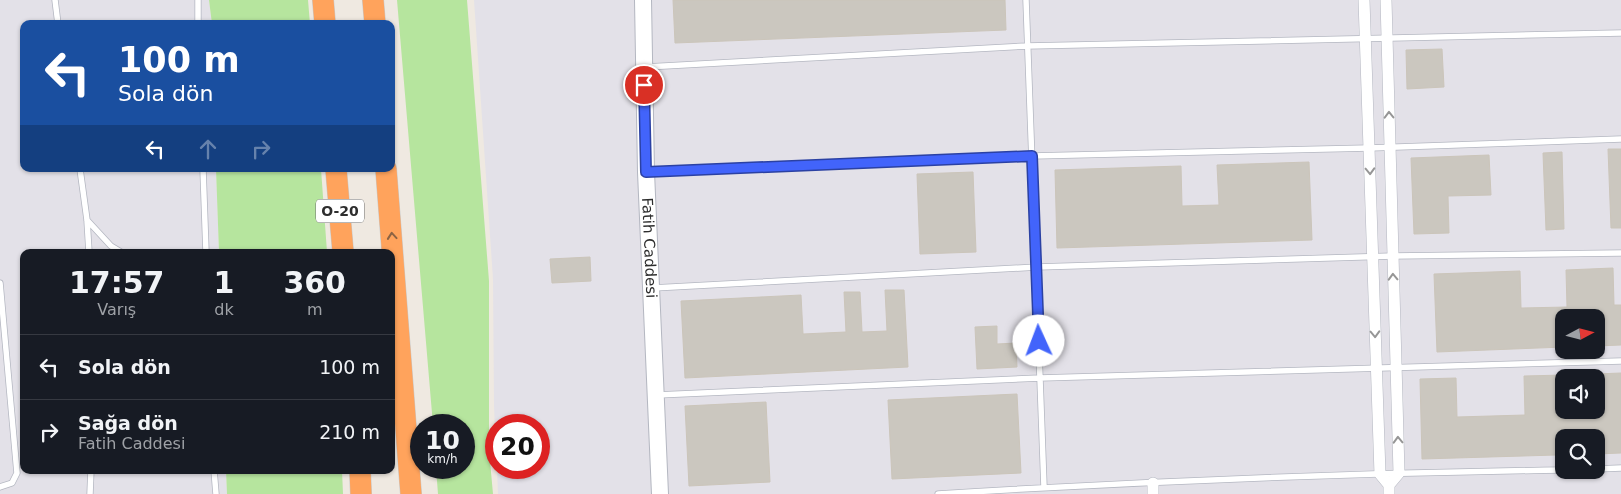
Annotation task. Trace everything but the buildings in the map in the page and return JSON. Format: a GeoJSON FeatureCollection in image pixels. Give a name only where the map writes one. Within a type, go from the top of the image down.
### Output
{"type":"FeatureCollection","features":[{"type":"Feature","properties":{"kind":"highway"},"geometry":{"type":"LineString","coordinates":[[323,0],[325,20]]}},
{"type":"Feature","properties":{"kind":"highway"},"geometry":{"type":"LineString","coordinates":[[373,0],[375,20]]}},
{"type":"Feature","properties":{"kind":"highway","name":"O-20"},"geometry":{"type":"LineString","coordinates":[[336,172],[343,249]]}},
{"type":"Feature","properties":{"kind":"highway"},"geometry":{"type":"LineString","coordinates":[[386,172],[393,249]]}},
{"type":"Feature","properties":{"kind":"highway"},"geometry":{"type":"LineString","coordinates":[[395,276],[410,494]]}},
{"type":"Feature","properties":{"kind":"highway"},"geometry":{"type":"LineString","coordinates":[[395,276],[423,494]]}},
{"type":"Feature","properties":{"kind":"highway"},"geometry":{"type":"LineString","coordinates":[[356,474],[356,494]]}},
{"type":"Feature","properties":{"kind":"highway"},"geometry":{"type":"LineString","coordinates":[[360,474],[361,494]]}},
{"type":"Feature","properties":{"kind":"street","name":"Fatih Caddesi"},"geometry":{"type":"LineString","coordinates":[[643,0],[646,172],[660,494]]}},
{"type":"Feature","properties":{"kind":"street"},"geometry":{"type":"LineString","coordinates":[[1364,0],[1380,474],[1389,489],[1399,473],[1386,0]]}},
{"type":"Feature","properties":{"kind":"lane"},"geometry":{"type":"LineString","coordinates":[[55,0],[58,20]]}},
{"type":"Feature","properties":{"kind":"lane"},"geometry":{"type":"LineString","coordinates":[[198,0],[198,20]]}},
{"type":"Feature","properties":{"kind":"lane"},"geometry":{"type":"LineString","coordinates":[[1026,0],[1044,488]]}},
{"type":"Feature","properties":{"kind":"lane"},"geometry":{"type":"LineString","coordinates":[[644,68],[1027,46],[1621,33]]}},
{"type":"Feature","properties":{"kind":"lane"},"geometry":{"type":"LineString","coordinates":[[646,172],[1032,156],[1369,148],[1621,139]]}},
{"type":"Feature","properties":{"kind":"lane"},"geometry":{"type":"LineString","coordinates":[[80,172],[89,249]]}},
{"type":"Feature","properties":{"kind":"lane"},"geometry":{"type":"LineString","coordinates":[[203,172],[206,249]]}},
{"type":"Feature","properties":{"kind":"lane"},"geometry":{"type":"LineString","coordinates":[[87,220],[116,249]]}},
{"type":"Feature","properties":{"kind":"lane"},"geometry":{"type":"LineString","coordinates":[[651,288],[1037,267],[1393,256],[1621,253]]}},
{"type":"Feature","properties":{"kind":"lane"},"geometry":{"type":"LineString","coordinates":[[0,283],[17,473],[12,482],[0,487]]}},
{"type":"Feature","properties":{"kind":"lane"},"geometry":{"type":"LineString","coordinates":[[655,395],[1040,378],[1621,361]]}},
{"type":"Feature","properties":{"kind":"lane"},"geometry":{"type":"LineString","coordinates":[[1605,469],[1621,468]]}},
{"type":"Feature","properties":{"kind":"lane"},"geometry":{"type":"LineString","coordinates":[[938,494],[1044,488],[1153,489],[1399,473],[1555,470]]}},
{"type":"Feature","properties":{"kind":"lane"},"geometry":{"type":"LineString","coordinates":[[90,494],[91,474]]}},
{"type":"Feature","properties":{"kind":"lane"},"geometry":{"type":"LineString","coordinates":[[214,474],[216,494]]}},
{"type":"Feature","properties":{"kind":"shaded area"},"geometry":{"type":"Polygon","coordinates":[[[0,0],[209,0],[212,20],[20,20],[20,172],[216,172],[219,249],[20,249],[20,474],[226,474],[227,494],[0,494],[0,0]]]}},
{"type":"Feature","properties":{"kind":"shaded area"},"geometry":{"type":"Polygon","coordinates":[[[474,0],[1621,0],[1621,494],[498,494],[497,479],[550,479],[550,414],[494,414],[493,279],[474,0]]]}},
{"type":"Feature","properties":{"kind":"green space"},"geometry":{"type":"Polygon","coordinates":[[[209,0],[308,0],[310,20],[212,20],[209,0]]]}},
{"type":"Feature","properties":{"kind":"green space"},"geometry":{"type":"Polygon","coordinates":[[[397,0],[467,0],[489,281],[489,414],[485,414],[485,479],[492,479],[493,494],[438,494],[437,479],[475,479],[475,414],[432,414],[397,0]]]}},
{"type":"Feature","properties":{"kind":"green space"},"geometry":{"type":"Polygon","coordinates":[[[216,172],[321,172],[327,249],[219,249],[216,172]]]}},
{"type":"Feature","properties":{"kind":"green space"},"geometry":{"type":"Polygon","coordinates":[[[226,474],[342,474],[343,494],[227,494],[226,474]]]}},
{"type":"Feature","properties":{"kind":"route"},"geometry":{"type":"LineString","coordinates":[[644,85],[646,172],[1032,156],[1039,341]]}}]}
